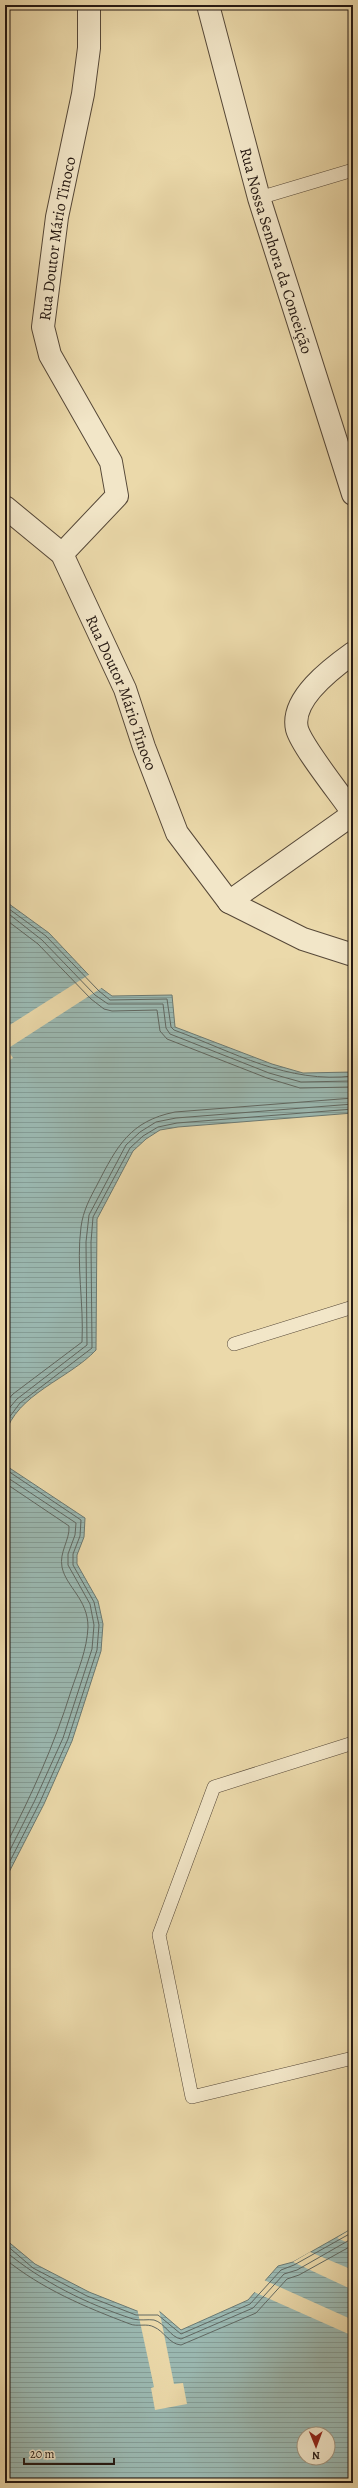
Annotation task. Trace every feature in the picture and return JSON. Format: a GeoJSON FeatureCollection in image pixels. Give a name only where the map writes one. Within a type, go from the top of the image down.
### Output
{"type":"FeatureCollection","features":[{"type":"Feature","properties":{"kind":"street","name":"Rua Doutor Mário Tinoco"},"geometry":{"type":"LineString","coordinates":[[62,554],[117,496],[111,462],[53,361],[43,327],[56,217],[83,94],[89,48],[89,5]]}},
{"type":"Feature","properties":{"kind":"street","name":"Rua Nossa Senhora da Conceição"},"geometry":{"type":"LineString","coordinates":[[208,5],[259,198],[353,494]]}},
{"type":"Feature","properties":{"kind":"street","name":"Rua Doutor Mário Tinoco"},"geometry":{"type":"LineString","coordinates":[[5,507],[62,554],[125,689],[144,747],[177,833],[229,902]]}},
{"type":"Feature","properties":{"kind":"street"},"geometry":{"type":"LineString","coordinates":[[353,653],[323,675],[299,708],[297,720],[300,736],[353,814],[229,902],[303,939],[353,955]]}},
{"type":"Feature","properties":{"kind":"lane"},"geometry":{"type":"LineString","coordinates":[[259,198],[353,170]]}},
{"type":"Feature","properties":{"kind":"lane"},"geometry":{"type":"LineString","coordinates":[[234,1344],[353,1307]]}},
{"type":"Feature","properties":{"kind":"lane"},"geometry":{"type":"LineString","coordinates":[[353,1743],[214,1787],[158,1935],[192,2097],[353,2058]]}},
{"type":"Feature","properties":{"kind":"water"},"geometry":{"type":"Polygon","coordinates":[[[5,901],[49,933],[101,988],[112,996],[172,995],[175,1027],[272,1064],[303,1073],[353,1072],[353,1113],[178,1127],[160,1130],[146,1139],[133,1151],[97,1219],[96,1350],[72,1370],[44,1388],[20,1408],[11,1421],[5,1435],[5,901]]]}},
{"type":"Feature","properties":{"kind":"water"},"geometry":{"type":"Polygon","coordinates":[[[5,1445],[8,1467],[85,1518],[84,1537],[77,1555],[77,1564],[98,1601],[103,1624],[101,1651],[72,1741],[44,1804],[5,1880],[5,1445]]]}},
{"type":"Feature","properties":{"kind":"water"},"geometry":{"type":"Polygon","coordinates":[[[353,2228],[353,2483],[5,2483],[5,2239],[35,2264],[89,2292],[137,2311],[159,2311],[181,2330],[248,2300],[278,2266],[293,2262],[353,2228]]]}},
{"type":"Feature","properties":{"kind":"pier"},"geometry":{"type":"Polygon","coordinates":[[[90,974],[103,987],[7,1049],[13,1058],[5,1063],[5,1028],[90,974]]]}},
{"type":"Feature","properties":{"kind":"pier"},"geometry":{"type":"Polygon","coordinates":[[[353,2228],[353,2245],[337,2238],[353,2228]]]}},
{"type":"Feature","properties":{"kind":"pier"},"geometry":{"type":"Polygon","coordinates":[[[310,2252],[353,2270],[353,2290],[293,2262],[310,2252]]]}},
{"type":"Feature","properties":{"kind":"pier"},"geometry":{"type":"Polygon","coordinates":[[[264,2280],[353,2320],[353,2336],[252,2291],[264,2280]]]}},
{"type":"Feature","properties":{"kind":"pier"},"geometry":{"type":"Polygon","coordinates":[[[137,2308],[159,2309],[174,2384],[183,2383],[187,2404],[155,2410],[151,2388],[154,2387],[137,2308]]]}}]}
